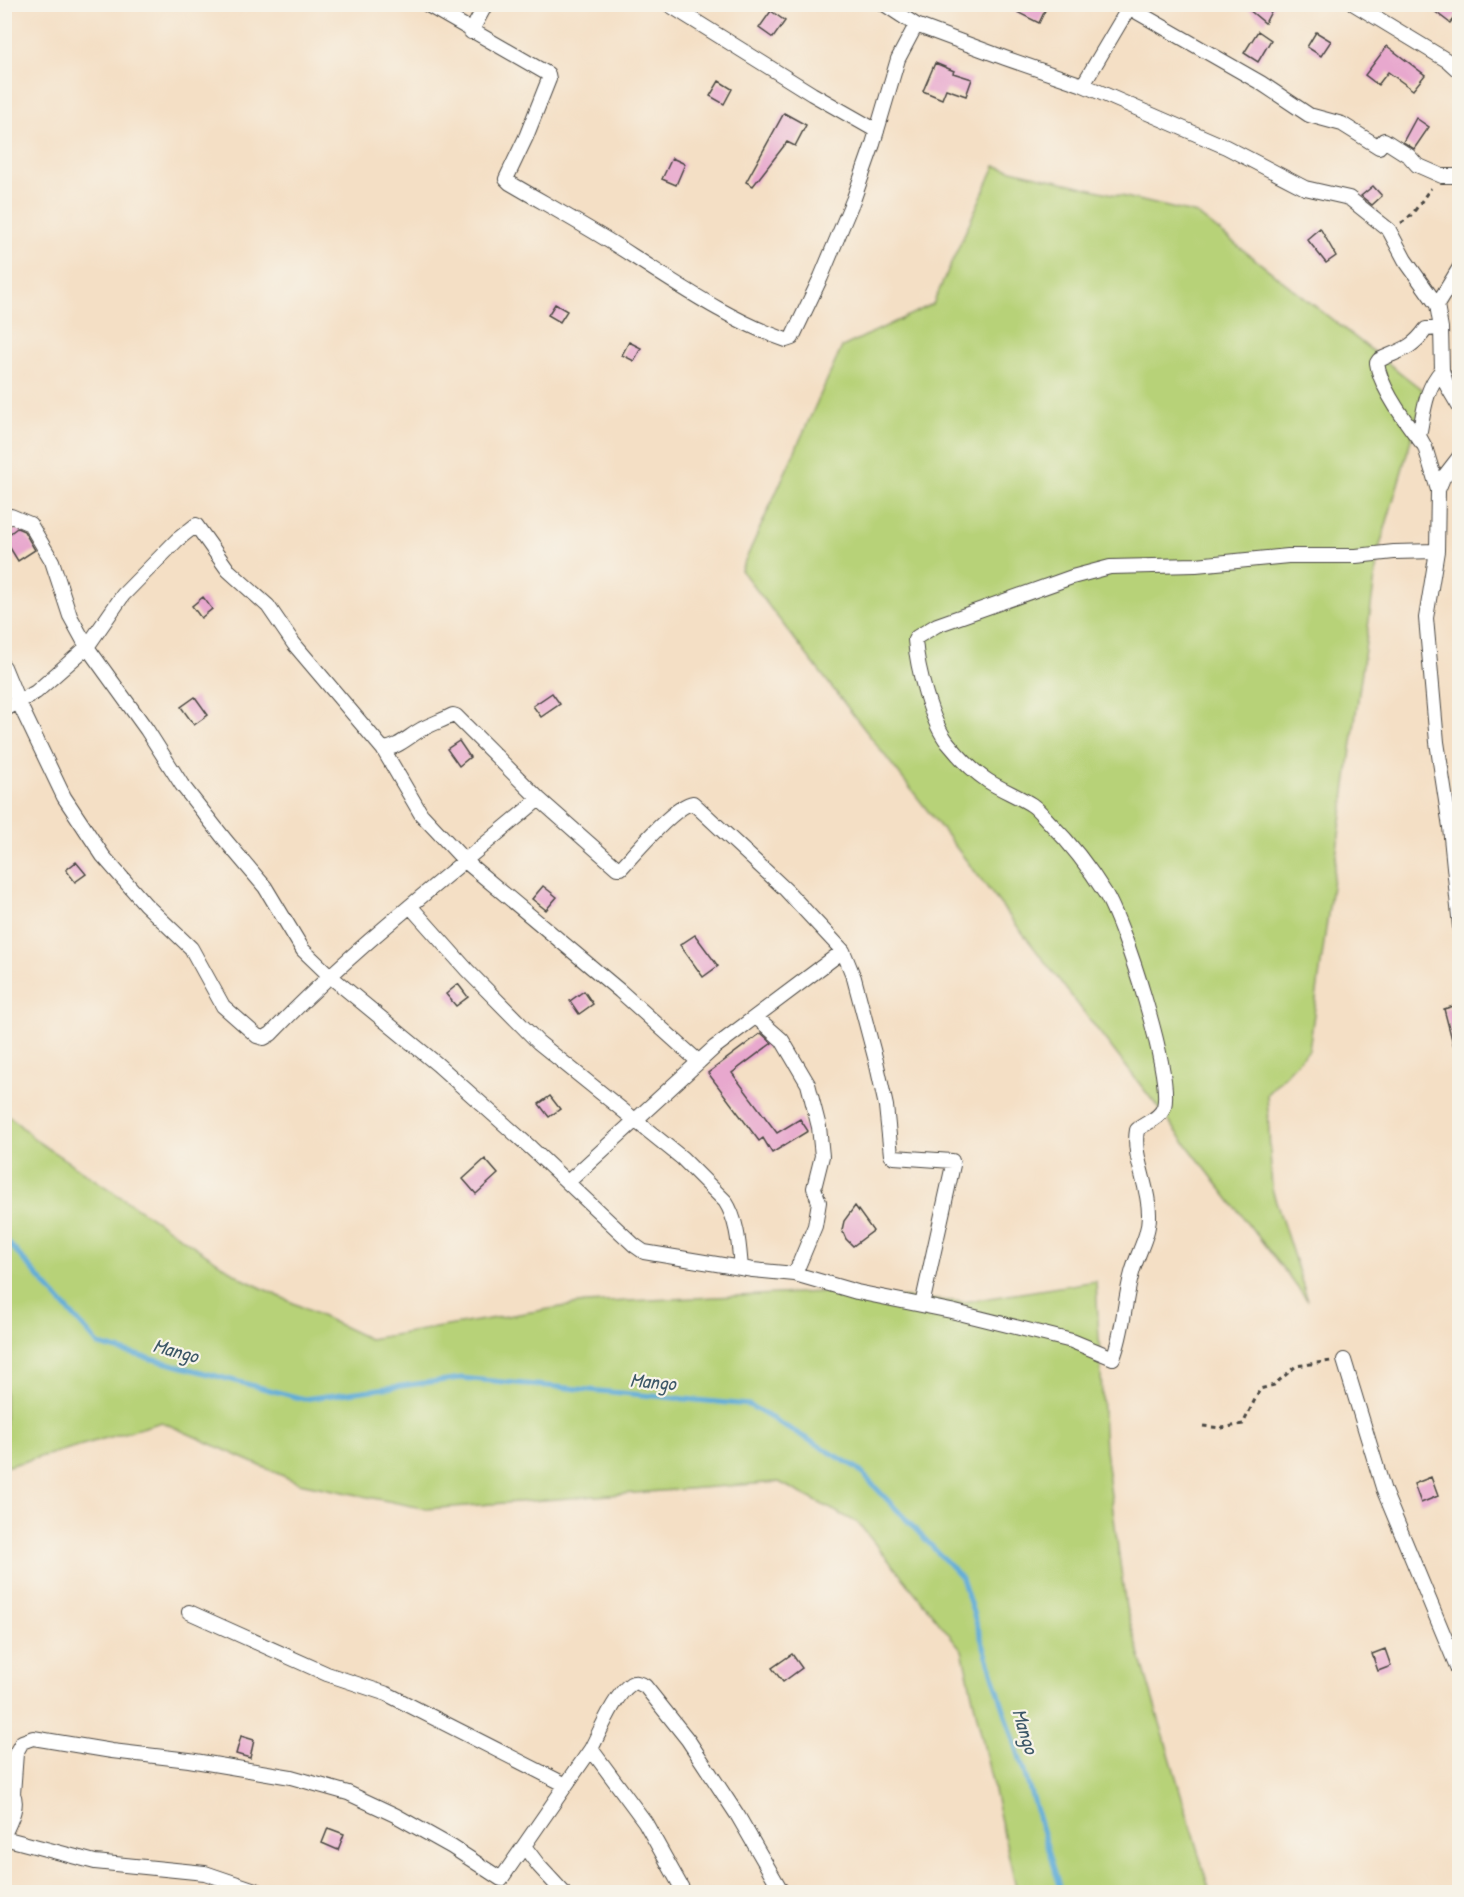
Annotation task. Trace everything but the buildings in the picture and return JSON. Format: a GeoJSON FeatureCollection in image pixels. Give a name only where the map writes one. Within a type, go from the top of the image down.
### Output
{"type":"FeatureCollection","features":[{"type":"Feature","properties":{"kind":"street"},"geometry":{"type":"LineString","coordinates":[[426,4],[471,32],[548,74],[549,79],[506,180],[695,295],[734,317],[786,340],[792,338],[821,277],[854,198],[898,59],[916,25]]}},
{"type":"Feature","properties":{"kind":"street"},"geometry":{"type":"LineString","coordinates":[[471,32],[486,4]]}},
{"type":"Feature","properties":{"kind":"street"},"geometry":{"type":"LineString","coordinates":[[668,4],[812,94],[877,131]]}},
{"type":"Feature","properties":{"kind":"street"},"geometry":{"type":"LineString","coordinates":[[884,4],[916,25],[1083,85],[1226,147],[1305,188],[1349,198],[1389,230],[1405,260],[1437,305],[1441,328],[1442,370],[1447,386],[1460,408]]}},
{"type":"Feature","properties":{"kind":"street"},"geometry":{"type":"LineString","coordinates":[[1354,4],[1454,63],[1460,72]]}},
{"type":"Feature","properties":{"kind":"street"},"geometry":{"type":"LineString","coordinates":[[1083,85],[1128,6],[1261,83],[1309,115],[1341,124],[1378,147],[1384,140],[1409,156],[1417,165],[1442,176],[1460,176]]}},
{"type":"Feature","properties":{"kind":"street"},"geometry":{"type":"LineString","coordinates":[[1437,305],[1460,267]]}},
{"type":"Feature","properties":{"kind":"street"},"geometry":{"type":"LineString","coordinates":[[1425,447],[1404,420],[1388,391],[1377,363],[1413,345],[1426,329],[1441,328]]}},
{"type":"Feature","properties":{"kind":"street"},"geometry":{"type":"LineString","coordinates":[[1442,370],[1429,389],[1419,436],[1425,447],[1438,490],[1437,551],[1426,618],[1437,742],[1450,827],[1460,927]]}},
{"type":"Feature","properties":{"kind":"street"},"geometry":{"type":"LineString","coordinates":[[1438,490],[1443,478],[1460,456]]}},
{"type":"Feature","properties":{"kind":"street"},"geometry":{"type":"LineString","coordinates":[[4,520],[10,516],[30,524],[51,561],[70,616],[87,647],[147,730],[183,785],[265,887],[303,950],[330,976],[436,1064],[568,1182],[634,1245],[644,1252],[795,1275],[857,1292],[1072,1341],[1113,1358],[1126,1309],[1132,1273],[1147,1232],[1149,1216],[1145,1182],[1136,1147],[1137,1130],[1160,1115],[1164,1106],[1165,1095],[1161,1065],[1146,1003],[1125,939],[1106,894],[1053,826],[1032,806],[988,781],[971,768],[946,741],[923,684],[915,644],[917,637],[937,625],[1110,567],[1196,565],[1288,556],[1356,556],[1437,551]]}},
{"type":"Feature","properties":{"kind":"street"},"geometry":{"type":"LineString","coordinates":[[4,710],[36,692],[87,647],[123,596],[177,540],[196,525],[228,570],[268,606],[294,644],[384,749],[421,814],[465,861],[629,999],[699,1062]]}},
{"type":"Feature","properties":{"kind":"street"},"geometry":{"type":"LineString","coordinates":[[4,667],[64,797],[103,856],[145,904],[191,948],[223,1006],[257,1036],[264,1038],[410,906],[539,799]]}},
{"type":"Feature","properties":{"kind":"street"},"geometry":{"type":"LineString","coordinates":[[384,749],[392,749],[423,729],[438,724],[453,715],[456,716],[539,799],[617,868],[621,868],[671,816],[687,804],[693,803],[786,890],[843,951],[854,978],[886,1106],[891,1155],[952,1161],[922,1305]]}},
{"type":"Feature","properties":{"kind":"street"},"geometry":{"type":"LineString","coordinates":[[410,906],[515,1020],[588,1084],[682,1158],[726,1201],[731,1209],[738,1236],[741,1268]]}},
{"type":"Feature","properties":{"kind":"street"},"geometry":{"type":"LineString","coordinates":[[568,1182],[715,1047],[843,951]]}},
{"type":"Feature","properties":{"kind":"street"},"geometry":{"type":"LineString","coordinates":[[756,1017],[782,1040],[808,1084],[819,1127],[822,1156],[814,1188],[819,1202],[815,1226],[795,1275]]}},
{"type":"Feature","properties":{"kind":"street"},"geometry":{"type":"LineString","coordinates":[[1344,1359],[1384,1491],[1460,1674]]}},
{"type":"Feature","properties":{"kind":"street"},"geometry":{"type":"LineString","coordinates":[[189,1612],[327,1674],[387,1694],[566,1785]]}},
{"type":"Feature","properties":{"kind":"street"},"geometry":{"type":"LineString","coordinates":[[261,1893],[205,1873],[95,1862],[4,1836],[14,1812],[16,1799],[9,1792],[16,1753],[22,1742],[33,1738],[112,1752],[189,1760],[291,1777],[348,1793],[404,1820],[452,1847],[501,1879],[591,1749],[620,1695],[637,1682],[645,1686],[688,1740],[738,1816],[782,1893]]}},
{"type":"Feature","properties":{"kind":"street"},"geometry":{"type":"LineString","coordinates":[[591,1749],[645,1822],[684,1893]]}},
{"type":"Feature","properties":{"kind":"street"},"geometry":{"type":"LineString","coordinates":[[524,1846],[563,1893]]}},
{"type":"Feature","properties":{"kind":"path"},"geometry":{"type":"LineString","coordinates":[[1389,230],[1410,218],[1421,200],[1442,176]]}},
{"type":"Feature","properties":{"kind":"path"},"geometry":{"type":"LineString","coordinates":[[1203,1426],[1221,1428],[1243,1424],[1260,1389],[1274,1385],[1296,1366],[1344,1359]]}},
{"type":"Feature","properties":{"kind":"green space"},"geometry":{"type":"Polygon","coordinates":[[[995,166],[1197,214],[1425,392],[1379,549],[1309,1050],[1267,1094],[1272,1189],[1308,1301],[741,570],[842,347],[933,304],[995,166]]]}},
{"type":"Feature","properties":{"kind":"green space"},"geometry":{"type":"Polygon","coordinates":[[[4,1111],[37,1141],[245,1280],[369,1339],[585,1303],[822,1292],[964,1302],[1096,1281],[1105,1450],[1126,1608],[1210,1892],[1017,1892],[962,1650],[858,1523],[779,1482],[427,1509],[299,1483],[162,1422],[5,1467],[4,1111]]]}},
{"type":"Feature","properties":{"kind":"waterway","name":"Mango"},"geometry":{"type":"LineString","coordinates":[[4,1238],[99,1345],[304,1399],[461,1378],[749,1405],[857,1468],[962,1578],[1061,1892]]}}]}
